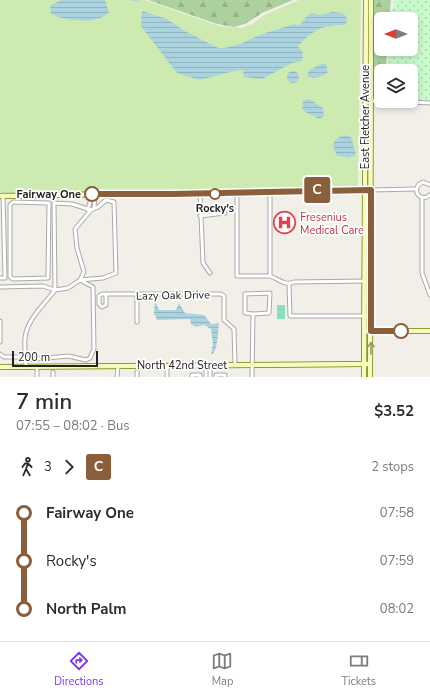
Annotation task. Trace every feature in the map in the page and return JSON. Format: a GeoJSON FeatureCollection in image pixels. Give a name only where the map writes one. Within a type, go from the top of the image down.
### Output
{"type":"FeatureCollection","features":[{"type":"Feature","properties":{"kind":"street","name":"East Fletcher Avenue"},"geometry":{"type":"LineString","coordinates":[[364,377],[365,190],[370,101],[366,0]]}},
{"type":"Feature","properties":{"kind":"street","name":"East Fletcher Avenue"},"geometry":{"type":"LineString","coordinates":[[370,377],[371,0]]}},
{"type":"Feature","properties":{"kind":"street"},"geometry":{"type":"LineString","coordinates":[[370,95],[374,97]]}},
{"type":"Feature","properties":{"kind":"street"},"geometry":{"type":"LineString","coordinates":[[418,102],[430,103]]}},
{"type":"Feature","properties":{"kind":"street"},"geometry":{"type":"LineString","coordinates":[[430,185],[423,182],[418,184],[416,189],[417,194],[422,197],[430,195]]}},
{"type":"Feature","properties":{"kind":"street"},"geometry":{"type":"LineString","coordinates":[[5,278],[1,196],[416,189]]}},
{"type":"Feature","properties":{"kind":"street"},"geometry":{"type":"LineString","coordinates":[[270,192],[270,276]]}},
{"type":"Feature","properties":{"kind":"street"},"geometry":{"type":"LineString","coordinates":[[200,193],[203,263],[210,273]]}},
{"type":"Feature","properties":{"kind":"street"},"geometry":{"type":"LineString","coordinates":[[237,193],[237,276],[270,276],[278,278],[282,283],[290,284],[294,282],[365,280],[368,284],[371,306]]}},
{"type":"Feature","properties":{"kind":"street"},"geometry":{"type":"LineString","coordinates":[[0,278],[10,277],[13,279],[49,277],[49,194]]}},
{"type":"Feature","properties":{"kind":"street"},"geometry":{"type":"LineString","coordinates":[[80,280],[84,272],[77,248],[75,229],[90,209],[94,194]]}},
{"type":"Feature","properties":{"kind":"street"},"geometry":{"type":"LineString","coordinates":[[90,209],[94,194]]}},
{"type":"Feature","properties":{"kind":"street"},"geometry":{"type":"LineString","coordinates":[[23,195],[24,202]]}},
{"type":"Feature","properties":{"kind":"street"},"geometry":{"type":"LineString","coordinates":[[422,197],[421,266],[430,295]]}},
{"type":"Feature","properties":{"kind":"street"},"geometry":{"type":"LineString","coordinates":[[0,287],[43,286],[55,290],[68,288],[80,280],[103,278],[116,273],[114,202],[106,200],[90,209],[72,204],[54,203],[55,290],[31,320],[27,328],[25,338],[26,367]]}},
{"type":"Feature","properties":{"kind":"street"},"geometry":{"type":"LineString","coordinates":[[10,277],[10,205],[13,202],[49,203]]}},
{"type":"Feature","properties":{"kind":"street"},"geometry":{"type":"LineString","coordinates":[[200,216],[225,213]]}},
{"type":"Feature","properties":{"kind":"street"},"geometry":{"type":"LineString","coordinates":[[0,354],[4,357],[18,357],[26,360],[68,356],[86,360],[90,358],[93,354],[93,288],[80,280]]}},
{"type":"Feature","properties":{"kind":"street"},"geometry":{"type":"LineString","coordinates":[[290,284],[290,316],[365,316]]}},
{"type":"Feature","properties":{"kind":"street"},"geometry":{"type":"LineString","coordinates":[[270,293],[269,313],[253,314],[245,313],[245,294],[270,293]]}},
{"type":"Feature","properties":{"kind":"street","name":"Lazy Oak Drive"},"geometry":{"type":"LineString","coordinates":[[106,295],[221,294],[224,296],[224,320],[234,329],[235,365]]}},
{"type":"Feature","properties":{"kind":"street"},"geometry":{"type":"LineString","coordinates":[[137,295],[137,322]]}},
{"type":"Feature","properties":{"kind":"street"},"geometry":{"type":"LineString","coordinates":[[252,377],[253,314]]}},
{"type":"Feature","properties":{"kind":"street"},"geometry":{"type":"LineString","coordinates":[[0,321],[0,342]]}},
{"type":"Feature","properties":{"kind":"street"},"geometry":{"type":"LineString","coordinates":[[364,331],[430,331]]}},
{"type":"Feature","properties":{"kind":"street","name":"North 42nd Street"},"geometry":{"type":"LineString","coordinates":[[0,367],[370,364]]}},
{"type":"Feature","properties":{"kind":"street"},"geometry":{"type":"LineString","coordinates":[[117,377],[118,366]]}},
{"type":"Feature","properties":{"kind":"street"},"geometry":{"type":"LineString","coordinates":[[167,366],[167,377]]}},
{"type":"Feature","properties":{"kind":"street"},"geometry":{"type":"LineString","coordinates":[[206,377],[208,366]]}},
{"type":"Feature","properties":{"kind":"street"},"geometry":{"type":"LineString","coordinates":[[208,366],[210,377]]}},
{"type":"Feature","properties":{"kind":"street"},"geometry":{"type":"LineString","coordinates":[[37,367],[37,377]]}},
{"type":"Feature","properties":{"kind":"street"},"geometry":{"type":"LineString","coordinates":[[53,372],[53,377]]}},
{"type":"Feature","properties":{"kind":"street"},"geometry":{"type":"LineString","coordinates":[[192,377],[192,375],[200,375],[200,377]]}},
{"type":"Feature","properties":{"kind":"street"},"geometry":{"type":"LineString","coordinates":[[216,377],[216,375],[225,375],[225,377]]}},
{"type":"Feature","properties":{"kind":"green space"},"geometry":{"type":"Polygon","coordinates":[[[0,0],[145,0],[219,26],[241,28],[252,24],[264,15],[299,0],[361,0],[358,187],[0,194],[0,0]]]}},
{"type":"Feature","properties":{"kind":"green space"},"geometry":{"type":"Polygon","coordinates":[[[148,0],[293,0],[262,13],[245,24],[234,27],[217,24],[148,0]]]}},
{"type":"Feature","properties":{"kind":"green space"},"geometry":{"type":"Polygon","coordinates":[[[372,0],[391,0],[390,12],[374,12],[374,56],[387,56],[386,64],[374,64],[374,87],[372,0]]]}},
{"type":"Feature","properties":{"kind":"green space"},"geometry":{"type":"Polygon","coordinates":[[[395,0],[430,0],[430,102],[418,101],[418,64],[388,64],[388,56],[418,56],[418,12],[391,12],[395,0]]]}},
{"type":"Feature","properties":{"kind":"green space"},"geometry":{"type":"Polygon","coordinates":[[[277,305],[285,305],[285,319],[277,319],[277,305]]]}},
{"type":"Feature","properties":{"kind":"water"},"geometry":{"type":"Polygon","coordinates":[[[61,0],[105,0],[109,12],[97,19],[90,20],[73,20],[51,14],[50,6],[61,0]]]}},
{"type":"Feature","properties":{"kind":"water"},"geometry":{"type":"Polygon","coordinates":[[[142,11],[167,19],[185,31],[218,48],[225,48],[240,44],[262,34],[295,24],[299,26],[307,16],[312,13],[319,15],[333,12],[342,13],[346,16],[347,22],[345,25],[324,27],[314,32],[298,46],[303,53],[302,61],[292,63],[262,79],[244,77],[243,70],[200,80],[177,73],[141,26],[142,11]]]}},
{"type":"Feature","properties":{"kind":"water"},"geometry":{"type":"Polygon","coordinates":[[[321,64],[326,64],[328,72],[326,74],[315,78],[307,75],[309,70],[321,64]]]}},
{"type":"Feature","properties":{"kind":"water"},"geometry":{"type":"Polygon","coordinates":[[[291,71],[295,71],[299,77],[295,83],[291,83],[287,79],[287,75],[291,71]]]}},
{"type":"Feature","properties":{"kind":"water"},"geometry":{"type":"Polygon","coordinates":[[[309,99],[323,108],[324,116],[319,119],[302,108],[303,101],[309,99]]]}},
{"type":"Feature","properties":{"kind":"water"},"geometry":{"type":"Polygon","coordinates":[[[344,135],[351,137],[356,154],[352,157],[337,155],[334,148],[333,145],[335,141],[344,135]]]}},
{"type":"Feature","properties":{"kind":"water"},"geometry":{"type":"Polygon","coordinates":[[[155,301],[159,310],[176,310],[179,303],[185,313],[204,315],[211,324],[219,323],[217,341],[213,353],[211,355],[213,344],[211,329],[204,325],[196,327],[191,324],[190,319],[157,320],[154,313],[155,301]]]}},
{"type":"Feature","properties":{"kind":"waterway"},"geometry":{"type":"LineString","coordinates":[[131,0],[139,0]]}},
{"type":"Feature","properties":{"kind":"bus line","name":"C"},"geometry":{"type":"LineString","coordinates":[[92,194],[215,194],[371,190],[371,331],[401,331]]}},
{"type":"Feature","properties":{"kind":"place","name":"Fairway One"},"geometry":{"type":"Point","coordinates":[92,194]}},
{"type":"Feature","properties":{"kind":"place","name":"Rocky's"},"geometry":{"type":"Point","coordinates":[215,194]}},
{"type":"Feature","properties":{"kind":"place","name":"Fresenius Medical Care"},"geometry":{"type":"Point","coordinates":[285,223]}}]}
